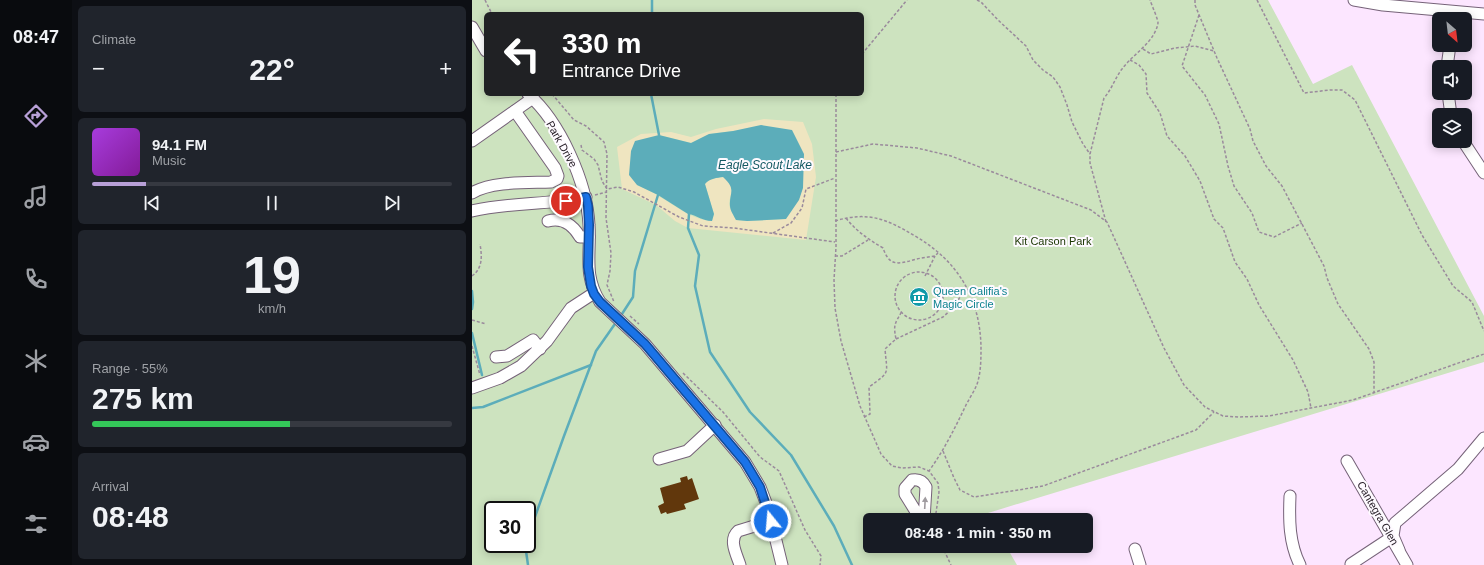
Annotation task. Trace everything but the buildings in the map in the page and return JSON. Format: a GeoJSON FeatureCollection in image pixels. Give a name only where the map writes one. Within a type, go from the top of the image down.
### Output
{"type":"FeatureCollection","features":[{"type":"Feature","properties":{"kind":"street"},"geometry":{"type":"LineString","coordinates":[[1354,0],[1436,12]]}},
{"type":"Feature","properties":{"kind":"street"},"geometry":{"type":"LineString","coordinates":[[1472,14],[1484,14]]}},
{"type":"Feature","properties":{"kind":"street"},"geometry":{"type":"LineString","coordinates":[[472,27],[484,48]]}},
{"type":"Feature","properties":{"kind":"street"},"geometry":{"type":"LineString","coordinates":[[472,141],[515,111],[530,96]]}},
{"type":"Feature","properties":{"kind":"street","name":"Park Drive"},"geometry":{"type":"LineString","coordinates":[[530,96],[551,122],[570,154],[586,197],[588,206],[589,237],[588,267],[594,294],[600,302],[617,314],[645,344],[715,425],[751,470],[763,495],[782,565]]}},
{"type":"Feature","properties":{"kind":"street"},"geometry":{"type":"LineString","coordinates":[[472,192],[486,187],[509,184],[551,182],[557,179],[558,176],[555,168],[515,111]]}},
{"type":"Feature","properties":{"kind":"street"},"geometry":{"type":"LineString","coordinates":[[1468,148],[1484,173]]}},
{"type":"Feature","properties":{"kind":"street"},"geometry":{"type":"LineString","coordinates":[[472,197],[474,211],[508,205],[566,201],[586,197]]}},
{"type":"Feature","properties":{"kind":"street"},"geometry":{"type":"LineString","coordinates":[[548,221],[562,221],[573,226],[580,237],[589,237]]}},
{"type":"Feature","properties":{"kind":"street"},"geometry":{"type":"LineString","coordinates":[[472,388],[500,378],[530,358],[547,341],[571,308],[594,294]]}},
{"type":"Feature","properties":{"kind":"street"},"geometry":{"type":"LineString","coordinates":[[496,357],[507,356],[533,340],[540,349]]}},
{"type":"Feature","properties":{"kind":"street"},"geometry":{"type":"LineString","coordinates":[[659,459],[687,450],[715,425]]}},
{"type":"Feature","properties":{"kind":"street"},"geometry":{"type":"LineString","coordinates":[[1399,550],[1393,536],[1395,523],[1458,469],[1484,438]]}},
{"type":"Feature","properties":{"kind":"street","name":"Cantegra Glen"},"geometry":{"type":"LineString","coordinates":[[1347,461],[1407,565]]}},
{"type":"Feature","properties":{"kind":"street"},"geometry":{"type":"LineString","coordinates":[[1290,496],[1292,543],[1300,565]]}},
{"type":"Feature","properties":{"kind":"street"},"geometry":{"type":"LineString","coordinates":[[740,565],[733,539],[734,535],[738,531],[771,521]]}},
{"type":"Feature","properties":{"kind":"street"},"geometry":{"type":"LineString","coordinates":[[1351,564],[1392,537]]}},
{"type":"Feature","properties":{"kind":"street"},"geometry":{"type":"LineString","coordinates":[[1135,549],[1140,565]]}},
{"type":"Feature","properties":{"kind":"path"},"geometry":{"type":"LineString","coordinates":[[485,0],[491,12]]}},
{"type":"Feature","properties":{"kind":"path"},"geometry":{"type":"LineString","coordinates":[[864,52],[907,0]]}},
{"type":"Feature","properties":{"kind":"path"},"geometry":{"type":"LineString","coordinates":[[977,0],[981,2],[1026,46],[1033,60],[1042,70],[1053,77],[1060,87],[1072,122],[1090,154]]}},
{"type":"Feature","properties":{"kind":"path"},"geometry":{"type":"LineString","coordinates":[[1150,0],[1158,22],[1156,31],[1142,49],[1120,72],[1110,92],[1104,98],[1090,154],[1090,163],[1106,222],[1164,348],[1184,385],[1205,407],[1223,416],[1269,416],[1353,400],[1484,354]]}},
{"type":"Feature","properties":{"kind":"path"},"geometry":{"type":"LineString","coordinates":[[1195,0],[1199,15],[1250,129],[1253,141],[1266,166],[1282,186],[1302,223],[1324,266],[1327,278],[1338,304],[1369,349],[1374,362],[1374,393]]}},
{"type":"Feature","properties":{"kind":"path"},"geometry":{"type":"LineString","coordinates":[[1257,0],[1304,92],[1342,90],[1355,100],[1422,235],[1453,286],[1472,302],[1484,331]]}},
{"type":"Feature","properties":{"kind":"path"},"geometry":{"type":"LineString","coordinates":[[1199,15],[1182,66],[1205,95],[1219,124],[1234,186],[1252,214],[1259,232],[1274,237],[1302,223]]}},
{"type":"Feature","properties":{"kind":"path"},"geometry":{"type":"LineString","coordinates":[[1142,49],[1151,54],[1175,48],[1195,46],[1214,51]]}},
{"type":"Feature","properties":{"kind":"path"},"geometry":{"type":"LineString","coordinates":[[1130,60],[1139,65],[1146,74],[1147,93],[1160,113],[1168,136],[1185,156],[1200,181],[1214,219],[1223,228],[1235,262],[1247,279],[1259,305],[1293,360],[1308,392],[1311,408]]}},
{"type":"Feature","properties":{"kind":"path"},"geometry":{"type":"LineString","coordinates":[[554,96],[574,120],[586,126],[604,142],[607,154],[606,218],[611,253],[610,271],[607,285],[617,314]]}},
{"type":"Feature","properties":{"kind":"path"},"geometry":{"type":"LineString","coordinates":[[836,96],[836,242],[834,280],[835,308],[840,335],[850,375],[864,417],[880,454],[892,466],[902,468],[919,467],[929,471],[938,483],[939,492],[936,513]]}},
{"type":"Feature","properties":{"kind":"path"},"geometry":{"type":"LineString","coordinates":[[836,152],[873,144],[917,148],[951,156],[1091,210],[1106,222]]}},
{"type":"Feature","properties":{"kind":"path"},"geometry":{"type":"LineString","coordinates":[[581,145],[582,150],[594,159],[598,165],[602,181],[607,189]]}},
{"type":"Feature","properties":{"kind":"path"},"geometry":{"type":"LineString","coordinates":[[772,233],[791,223],[802,208],[806,189],[835,178]]}},
{"type":"Feature","properties":{"kind":"path"},"geometry":{"type":"LineString","coordinates":[[607,189],[618,187],[634,192],[679,217],[703,226],[734,228],[836,242]]}},
{"type":"Feature","properties":{"kind":"path"},"geometry":{"type":"LineString","coordinates":[[586,197],[606,192]]}},
{"type":"Feature","properties":{"kind":"path"},"geometry":{"type":"LineString","coordinates":[[835,221],[846,218],[870,216],[895,224],[918,238],[948,261],[966,286],[973,302],[980,328],[981,360],[978,381],[943,451],[929,471]]}},
{"type":"Feature","properties":{"kind":"path"},"geometry":{"type":"LineString","coordinates":[[846,218],[856,230],[868,240],[883,248],[888,259],[896,263],[899,264],[935,256]]}},
{"type":"Feature","properties":{"kind":"path"},"geometry":{"type":"LineString","coordinates":[[835,256],[842,256],[868,240]]}},
{"type":"Feature","properties":{"kind":"path"},"geometry":{"type":"LineString","coordinates":[[472,276],[476,273],[481,262],[480,244]]}},
{"type":"Feature","properties":{"kind":"path"},"geometry":{"type":"LineString","coordinates":[[926,275],[938,252]]}},
{"type":"Feature","properties":{"kind":"path"},"geometry":{"type":"LineString","coordinates":[[922,272],[926,275],[934,278],[941,288],[942,298],[938,310],[931,317],[918,320],[909,318],[898,305],[895,297],[896,291],[899,284],[909,274],[922,272]]}},
{"type":"Feature","properties":{"kind":"path"},"geometry":{"type":"LineString","coordinates":[[864,417],[870,414],[869,387],[885,375],[887,370],[885,349],[896,339],[943,317],[954,307],[966,286]]}},
{"type":"Feature","properties":{"kind":"path"},"geometry":{"type":"LineString","coordinates":[[896,339],[894,329],[895,323],[902,311]]}},
{"type":"Feature","properties":{"kind":"path"},"geometry":{"type":"LineString","coordinates":[[472,320],[486,324]]}},
{"type":"Feature","properties":{"kind":"path"},"geometry":{"type":"LineString","coordinates":[[472,346],[483,383]]}},
{"type":"Feature","properties":{"kind":"path"},"geometry":{"type":"LineString","coordinates":[[681,371],[723,412],[760,457],[779,471],[805,530],[821,556],[820,565]]}},
{"type":"Feature","properties":{"kind":"path"},"geometry":{"type":"LineString","coordinates":[[943,451],[960,490],[974,497],[1043,486],[1196,430],[1214,412]]}},
{"type":"Feature","properties":{"kind":"path"},"geometry":{"type":"LineString","coordinates":[[945,553],[951,565]]}},
{"type":"Feature","properties":{"kind":"green space","name":"Kit Carson Park"},"geometry":{"type":"Polygon","coordinates":[[[472,0],[1268,0],[1313,84],[1352,65],[1484,316],[1484,362],[988,513],[863,513],[863,553],[1010,553],[1017,565],[472,565],[472,0]]]}},
{"type":"Feature","properties":{"kind":"sand"},"geometry":{"type":"Polygon","coordinates":[[[764,119],[803,122],[812,144],[816,177],[806,240],[688,228],[675,221],[656,205],[622,189],[617,147],[641,134],[671,132],[691,137],[716,129],[764,119]],[[733,131],[709,134],[691,143],[659,135],[637,185],[691,215],[712,221],[714,214],[705,184],[711,179],[724,177],[729,182],[732,190],[729,204],[736,220],[747,221],[786,219],[733,131]]]}},
{"type":"Feature","properties":{"kind":"water","name":"Eagle Scout Lake"},"geometry":{"type":"Polygon","coordinates":[[[761,125],[792,130],[804,154],[803,188],[799,200],[786,219],[747,221],[736,220],[730,208],[731,188],[723,177],[711,179],[705,184],[714,214],[712,221],[688,214],[658,195],[637,185],[629,175],[631,151],[635,141],[659,135],[691,143],[709,134],[761,125]]]}},
{"type":"Feature","properties":{"kind":"waterway"},"geometry":{"type":"LineString","coordinates":[[652,0],[652,12]]}},
{"type":"Feature","properties":{"kind":"waterway"},"geometry":{"type":"LineString","coordinates":[[651,96],[659,135]]}},
{"type":"Feature","properties":{"kind":"waterway"},"geometry":{"type":"LineString","coordinates":[[620,317],[633,297],[635,271],[658,195]]}},
{"type":"Feature","properties":{"kind":"waterway"},"geometry":{"type":"LineString","coordinates":[[689,214],[688,228],[699,255],[695,286],[710,352],[750,412],[791,455],[834,526],[852,565]]}},
{"type":"Feature","properties":{"kind":"waterway"},"geometry":{"type":"LineString","coordinates":[[472,291],[472,309]]}},
{"type":"Feature","properties":{"kind":"waterway"},"geometry":{"type":"LineString","coordinates":[[536,514],[596,351],[617,321]]}},
{"type":"Feature","properties":{"kind":"waterway"},"geometry":{"type":"LineString","coordinates":[[472,333],[482,375]]}},
{"type":"Feature","properties":{"kind":"waterway"},"geometry":{"type":"LineString","coordinates":[[472,408],[483,407],[591,365]]}},
{"type":"Feature","properties":{"kind":"waterway"},"geometry":{"type":"LineString","coordinates":[[526,553],[528,565]]}},
{"type":"Feature","properties":{"kind":"place","name":"Queen Califia's Magic Circle"},"geometry":{"type":"Point","coordinates":[919,297]}},
{"type":"Feature","properties":{"kind":"route"},"geometry":{"type":"LineString","coordinates":[[566,201],[586,197],[589,225],[588,267],[594,294],[600,302],[645,344],[733,446],[751,470],[760,487],[771,521]]}}]}
